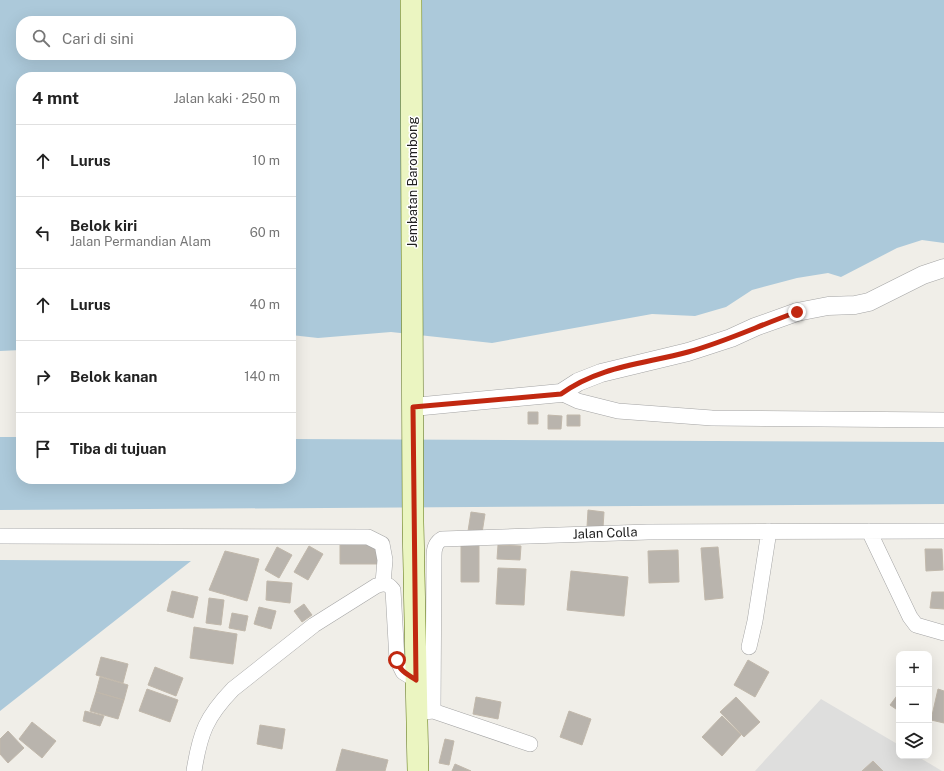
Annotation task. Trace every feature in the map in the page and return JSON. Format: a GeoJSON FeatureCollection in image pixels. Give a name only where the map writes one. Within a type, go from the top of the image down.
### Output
{"type":"FeatureCollection","features":[{"type":"Feature","properties":{"kind":"main road","name":"Jembatan Barombong"},"geometry":{"type":"LineString","coordinates":[[411,0],[413,522],[416,680],[425,712],[418,771]]}},
{"type":"Feature","properties":{"kind":"street"},"geometry":{"type":"LineString","coordinates":[[413,414],[561,394],[578,382],[601,373],[688,352],[732,338],[755,326],[797,312],[828,306],[855,305],[870,302],[923,275],[944,268]]}},
{"type":"Feature","properties":{"kind":"street"},"geometry":{"type":"LineString","coordinates":[[561,394],[578,401],[618,411],[712,418],[944,420]]}},
{"type":"Feature","properties":{"kind":"street"},"geometry":{"type":"LineString","coordinates":[[749,647],[755,621],[769,531]]}},
{"type":"Feature","properties":{"kind":"street"},"geometry":{"type":"LineString","coordinates":[[869,531],[910,617],[916,626],[944,633]]}},
{"type":"Feature","properties":{"kind":"street","name":"Jalan Colla"},"geometry":{"type":"LineString","coordinates":[[425,712],[434,547],[438,541],[442,539],[648,532],[944,531]]}},
{"type":"Feature","properties":{"kind":"street"},"geometry":{"type":"LineString","coordinates":[[0,536],[368,537],[382,544],[385,560],[383,584]]}},
{"type":"Feature","properties":{"kind":"street"},"geometry":{"type":"LineString","coordinates":[[194,771],[198,744],[207,722],[222,700],[314,625],[371,588],[383,584],[389,585],[393,590],[398,667],[416,680]]}},
{"type":"Feature","properties":{"kind":"street"},"geometry":{"type":"LineString","coordinates":[[425,712],[530,744]]}},
{"type":"Feature","properties":{"kind":"shaded area"},"geometry":{"type":"Polygon","coordinates":[[[821,699],[896,743],[896,759],[922,759],[942,771],[755,771],[821,699]]]}},
{"type":"Feature","properties":{"kind":"water"},"geometry":{"type":"Polygon","coordinates":[[[0,0],[944,0],[944,243],[922,240],[897,248],[841,277],[828,273],[797,278],[752,290],[726,307],[695,316],[652,314],[492,343],[391,332],[318,338],[296,336],[296,72],[16,72],[16,350],[0,351],[0,0]]]}},
{"type":"Feature","properties":{"kind":"water"},"geometry":{"type":"Polygon","coordinates":[[[0,437],[16,437],[16,484],[296,484],[296,439],[944,442],[944,504],[0,510],[0,437]]]}},
{"type":"Feature","properties":{"kind":"water"},"geometry":{"type":"Polygon","coordinates":[[[0,560],[191,561],[0,711],[0,560]]]}},
{"type":"Feature","properties":{"kind":"building"},"geometry":{"type":"Polygon","coordinates":[[[528,412],[538,412],[538,424],[528,424],[528,412]]]}},
{"type":"Feature","properties":{"kind":"building"},"geometry":{"type":"Polygon","coordinates":[[[548,415],[562,416],[561,429],[548,429],[548,415]]]}},
{"type":"Feature","properties":{"kind":"building"},"geometry":{"type":"Polygon","coordinates":[[[567,415],[580,415],[580,426],[567,426],[567,415]]]}},
{"type":"Feature","properties":{"kind":"building"},"geometry":{"type":"Polygon","coordinates":[[[588,510],[604,512],[603,528],[587,527],[588,510]]]}},
{"type":"Feature","properties":{"kind":"building"},"geometry":{"type":"Polygon","coordinates":[[[471,512],[485,514],[482,533],[468,531],[471,512]]]}},
{"type":"Feature","properties":{"kind":"building"},"geometry":{"type":"Polygon","coordinates":[[[340,544],[378,544],[378,564],[340,564],[340,544]]]}},
{"type":"Feature","properties":{"kind":"building"},"geometry":{"type":"Polygon","coordinates":[[[461,545],[479,545],[479,582],[461,582],[461,545]]]}},
{"type":"Feature","properties":{"kind":"building"},"geometry":{"type":"Polygon","coordinates":[[[498,545],[521,546],[520,560],[497,559],[498,545]]]}},
{"type":"Feature","properties":{"kind":"building"},"geometry":{"type":"Polygon","coordinates":[[[309,546],[323,554],[308,580],[294,572],[309,546]]]}},
{"type":"Feature","properties":{"kind":"building"},"geometry":{"type":"Polygon","coordinates":[[[277,547],[292,555],[279,578],[265,570],[277,547]]]}},
{"type":"Feature","properties":{"kind":"building"},"geometry":{"type":"Polygon","coordinates":[[[718,547],[723,598],[705,600],[701,548],[718,547]]]}},
{"type":"Feature","properties":{"kind":"building"},"geometry":{"type":"Polygon","coordinates":[[[925,549],[942,549],[943,570],[926,571],[925,549]]]}},
{"type":"Feature","properties":{"kind":"building"},"geometry":{"type":"Polygon","coordinates":[[[678,550],[679,582],[649,583],[648,551],[678,550]]]}},
{"type":"Feature","properties":{"kind":"building"},"geometry":{"type":"Polygon","coordinates":[[[225,551],[259,559],[247,601],[209,590],[225,551]]]}},
{"type":"Feature","properties":{"kind":"building"},"geometry":{"type":"Polygon","coordinates":[[[498,568],[526,569],[524,605],[496,604],[498,568]]]}},
{"type":"Feature","properties":{"kind":"building"},"geometry":{"type":"Polygon","coordinates":[[[571,571],[628,577],[624,616],[567,610],[571,571]]]}},
{"type":"Feature","properties":{"kind":"building"},"geometry":{"type":"Polygon","coordinates":[[[267,581],[292,583],[290,603],[266,600],[267,581]]]}},
{"type":"Feature","properties":{"kind":"building"},"geometry":{"type":"Polygon","coordinates":[[[172,591],[198,597],[193,618],[167,611],[172,591]]]}},
{"type":"Feature","properties":{"kind":"building"},"geometry":{"type":"Polygon","coordinates":[[[932,592],[944,592],[944,609],[930,608],[932,592]]]}},
{"type":"Feature","properties":{"kind":"building"},"geometry":{"type":"Polygon","coordinates":[[[209,598],[224,600],[221,625],[206,623],[209,598]]]}},
{"type":"Feature","properties":{"kind":"building"},"geometry":{"type":"Polygon","coordinates":[[[304,604],[312,615],[302,622],[294,611],[304,604]]]}},
{"type":"Feature","properties":{"kind":"building"},"geometry":{"type":"Polygon","coordinates":[[[259,607],[276,611],[271,629],[254,624],[259,607]]]}},
{"type":"Feature","properties":{"kind":"building"},"geometry":{"type":"Polygon","coordinates":[[[232,613],[248,616],[245,631],[229,628],[232,613]]]}},
{"type":"Feature","properties":{"kind":"building"},"geometry":{"type":"Polygon","coordinates":[[[194,627],[237,634],[233,664],[190,658],[194,627]]]}},
{"type":"Feature","properties":{"kind":"building"},"geometry":{"type":"Polygon","coordinates":[[[101,657],[128,664],[123,683],[96,675],[101,657]]]}},
{"type":"Feature","properties":{"kind":"building"},"geometry":{"type":"Polygon","coordinates":[[[748,660],[769,672],[755,697],[734,685],[748,660]]]}},
{"type":"Feature","properties":{"kind":"building"},"geometry":{"type":"Polygon","coordinates":[[[155,667],[183,678],[176,696],[148,685],[155,667]]]}},
{"type":"Feature","properties":{"kind":"building"},"geometry":{"type":"Polygon","coordinates":[[[100,677],[128,685],[124,700],[96,692],[100,677]]]}},
{"type":"Feature","properties":{"kind":"building"},"geometry":{"type":"Polygon","coordinates":[[[147,689],[178,700],[170,722],[139,711],[147,689]]]}},
{"type":"Feature","properties":{"kind":"building"},"geometry":{"type":"Polygon","coordinates":[[[938,689],[944,691],[944,723],[932,720],[938,689]]]}},
{"type":"Feature","properties":{"kind":"building"},"geometry":{"type":"Polygon","coordinates":[[[96,692],[124,700],[118,719],[90,711],[96,692]]]}},
{"type":"Feature","properties":{"kind":"building"},"geometry":{"type":"Polygon","coordinates":[[[476,697],[501,702],[498,719],[473,714],[476,697]]]}},
{"type":"Feature","properties":{"kind":"building"},"geometry":{"type":"Polygon","coordinates":[[[736,697],[760,722],[744,737],[720,712],[736,697]]]}},
{"type":"Feature","properties":{"kind":"building"},"geometry":{"type":"Polygon","coordinates":[[[896,697],[896,709],[890,705],[896,697]]]}},
{"type":"Feature","properties":{"kind":"building"},"geometry":{"type":"Polygon","coordinates":[[[85,711],[104,716],[100,726],[83,721],[85,711]]]}},
{"type":"Feature","properties":{"kind":"building"},"geometry":{"type":"Polygon","coordinates":[[[569,711],[591,719],[582,745],[560,737],[569,711]]]}},
{"type":"Feature","properties":{"kind":"building"},"geometry":{"type":"Polygon","coordinates":[[[722,716],[741,735],[722,756],[702,737],[722,716]]]}},
{"type":"Feature","properties":{"kind":"building"},"geometry":{"type":"Polygon","coordinates":[[[32,722],[56,741],[42,758],[19,739],[32,722]]]}},
{"type":"Feature","properties":{"kind":"building"},"geometry":{"type":"Polygon","coordinates":[[[260,725],[285,729],[282,749],[257,744],[260,725]]]}},
{"type":"Feature","properties":{"kind":"building"},"geometry":{"type":"Polygon","coordinates":[[[8,731],[24,748],[8,763],[0,754],[0,739],[8,731]]]}},
{"type":"Feature","properties":{"kind":"building"},"geometry":{"type":"Polygon","coordinates":[[[445,739],[454,741],[449,765],[439,763],[445,739]]]}},
{"type":"Feature","properties":{"kind":"building"},"geometry":{"type":"Polygon","coordinates":[[[342,749],[388,760],[385,771],[336,771],[342,749]]]}},
{"type":"Feature","properties":{"kind":"building"},"geometry":{"type":"Polygon","coordinates":[[[873,761],[883,771],[862,771],[873,761]]]}},
{"type":"Feature","properties":{"kind":"building"},"geometry":{"type":"Polygon","coordinates":[[[455,764],[471,771],[452,771],[455,764]]]}},
{"type":"Feature","properties":{"kind":"route"},"geometry":{"type":"LineString","coordinates":[[397,660],[398,667],[416,680],[413,522],[413,407],[472,400],[561,394],[578,382],[589,377],[688,352],[732,338],[755,326],[797,312]]}}]}
